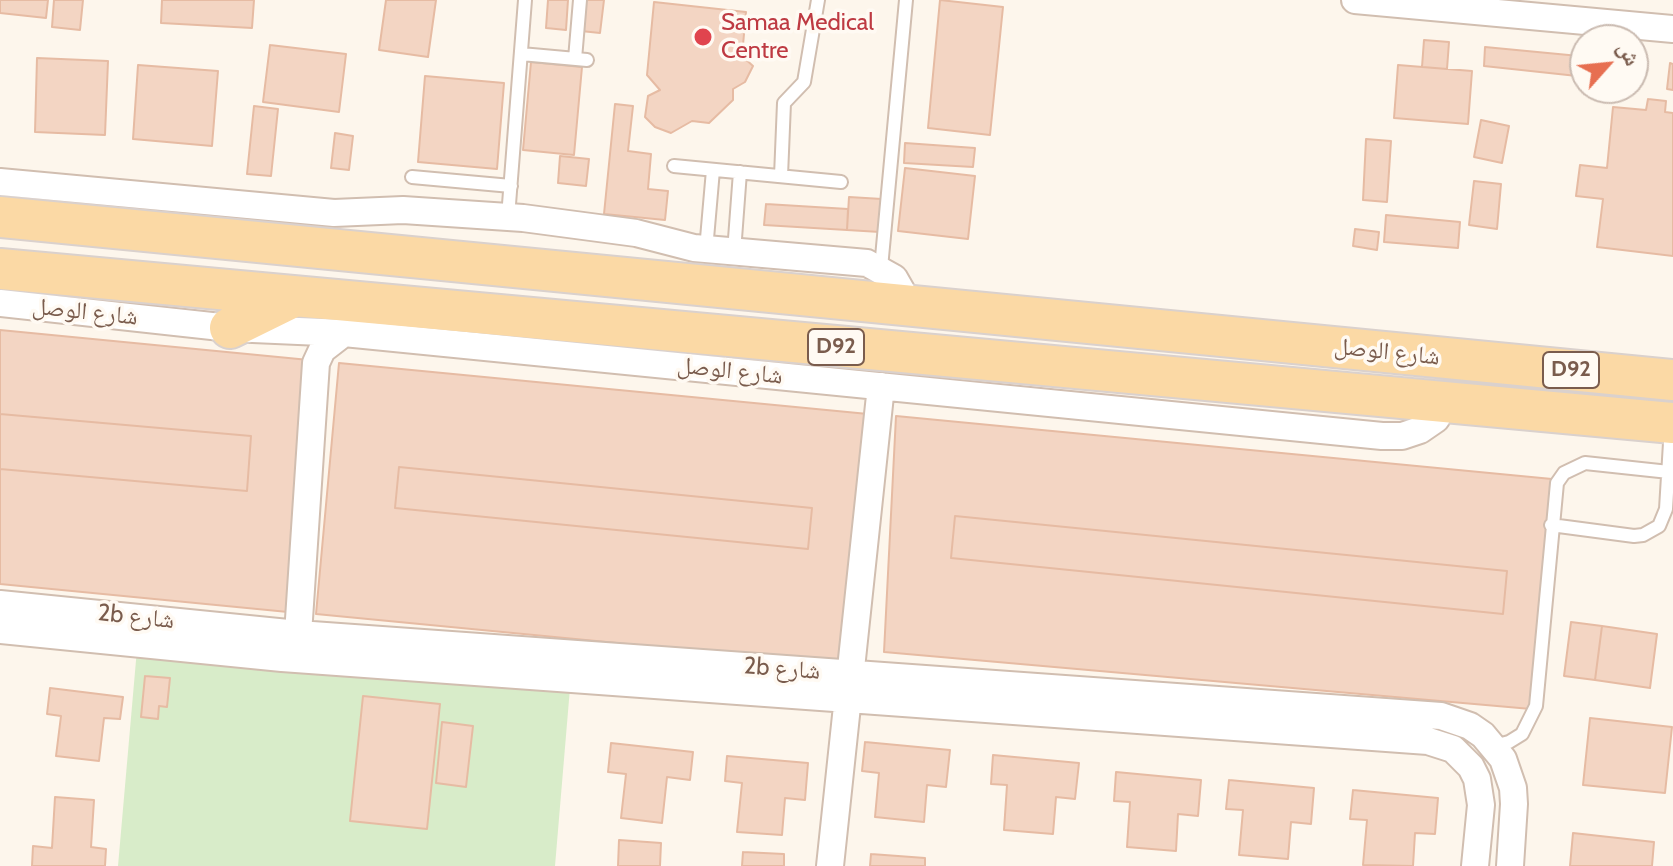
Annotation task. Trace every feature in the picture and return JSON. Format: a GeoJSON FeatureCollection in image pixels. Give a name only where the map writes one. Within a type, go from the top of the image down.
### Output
{"type":"FeatureCollection","features":[{"type":"Feature","properties":{"kind":"main road","name":"شارع الوصل"},"geometry":{"type":"LineString","coordinates":[[0,217],[1673,380]]}},
{"type":"Feature","properties":{"kind":"main road"},"geometry":{"type":"LineString","coordinates":[[69,275],[60,261],[61,244],[68,237],[100,227]]}},
{"type":"Feature","properties":{"kind":"main road","name":"شارع الوصل"},"geometry":{"type":"LineString","coordinates":[[0,269],[1672,422]]}},
{"type":"Feature","properties":{"kind":"main road"},"geometry":{"type":"LineString","coordinates":[[230,328],[291,298]]}},
{"type":"Feature","properties":{"kind":"street"},"geometry":{"type":"LineString","coordinates":[[1355,0],[1673,29]]}},
{"type":"Feature","properties":{"kind":"street"},"geometry":{"type":"LineString","coordinates":[[0,182],[334,213],[403,210],[508,217],[636,233],[706,250],[867,263],[881,268],[901,286],[910,306]]}},
{"type":"Feature","properties":{"kind":"street","name":"شارع الوصل"},"geometry":{"type":"LineString","coordinates":[[0,303],[230,328],[344,333],[1392,436],[1420,430],[1436,419],[1446,402]]}},
{"type":"Feature","properties":{"kind":"street"},"geometry":{"type":"LineString","coordinates":[[298,634],[316,363],[322,350],[344,333]]}},
{"type":"Feature","properties":{"kind":"street"},"geometry":{"type":"LineString","coordinates":[[830,866],[881,386]]}},
{"type":"Feature","properties":{"kind":"street","name":"2b شارع"},"geometry":{"type":"LineString","coordinates":[[0,604],[1428,741],[1453,749],[1471,767],[1477,779],[1481,805],[1475,866]]}},
{"type":"Feature","properties":{"kind":"street","name":"2b شارع"},"geometry":{"type":"LineString","coordinates":[[0,630],[282,658],[1441,716],[1470,726],[1494,746]]}},
{"type":"Feature","properties":{"kind":"street"},"geometry":{"type":"LineString","coordinates":[[1494,746],[1509,773],[1514,804],[1510,866]]}},
{"type":"Feature","properties":{"kind":"lane"},"geometry":{"type":"LineString","coordinates":[[508,217],[525,0]]}},
{"type":"Feature","properties":{"kind":"lane"},"geometry":{"type":"LineString","coordinates":[[521,54],[581,59],[580,0]]}},
{"type":"Feature","properties":{"kind":"lane"},"geometry":{"type":"LineString","coordinates":[[781,176],[784,103],[804,82],[818,0]]}},
{"type":"Feature","properties":{"kind":"lane"},"geometry":{"type":"LineString","coordinates":[[881,268],[906,0]]}},
{"type":"Feature","properties":{"kind":"lane"},"geometry":{"type":"LineString","coordinates":[[674,166],[841,182]]}},
{"type":"Feature","properties":{"kind":"lane"},"geometry":{"type":"LineString","coordinates":[[706,250],[713,170]]}},
{"type":"Feature","properties":{"kind":"lane"},"geometry":{"type":"LineString","coordinates":[[734,252],[740,172]]}},
{"type":"Feature","properties":{"kind":"lane"},"geometry":{"type":"LineString","coordinates":[[412,177],[511,186]]}},
{"type":"Feature","properties":{"kind":"lane"},"geometry":{"type":"LineString","coordinates":[[1551,525],[1643,535],[1659,526],[1670,502],[1672,422]]}},
{"type":"Feature","properties":{"kind":"lane"},"geometry":{"type":"LineString","coordinates":[[1494,746],[1522,734],[1536,706],[1557,483],[1574,466],[1597,462],[1669,472]]}},
{"type":"Feature","properties":{"kind":"green space"},"geometry":{"type":"Polygon","coordinates":[[[137,649],[570,688],[555,866],[118,866],[137,649]]]}},
{"type":"Feature","properties":{"kind":"building"},"geometry":{"type":"Polygon","coordinates":[[[0,0],[48,0],[46,18],[0,13],[0,0]]]}},
{"type":"Feature","properties":{"kind":"building"},"geometry":{"type":"Polygon","coordinates":[[[54,0],[83,0],[80,30],[52,27],[54,0]]]}},
{"type":"Feature","properties":{"kind":"building"},"geometry":{"type":"Polygon","coordinates":[[[162,0],[254,0],[252,28],[161,23],[162,0]]]}},
{"type":"Feature","properties":{"kind":"building"},"geometry":{"type":"Polygon","coordinates":[[[386,0],[436,0],[428,57],[379,50],[386,0]]]}},
{"type":"Feature","properties":{"kind":"building"},"geometry":{"type":"Polygon","coordinates":[[[548,0],[568,0],[566,30],[546,28],[548,0]]]}},
{"type":"Feature","properties":{"kind":"building"},"geometry":{"type":"Polygon","coordinates":[[[584,0],[604,0],[600,33],[581,31],[584,0]]]}},
{"type":"Feature","properties":{"kind":"building"},"geometry":{"type":"Polygon","coordinates":[[[940,0],[1003,7],[990,135],[928,128],[940,0]]]}},
{"type":"Feature","properties":{"kind":"building"},"geometry":{"type":"Polygon","coordinates":[[[654,2],[746,12],[742,56],[753,66],[745,82],[733,89],[733,100],[709,123],[692,121],[671,133],[655,127],[645,117],[648,96],[660,90],[647,75],[654,2]]]}},
{"type":"Feature","properties":{"kind":"building"},"geometry":{"type":"Polygon","coordinates":[[[1424,40],[1449,42],[1447,69],[1422,67],[1424,40]]]}},
{"type":"Feature","properties":{"kind":"building"},"geometry":{"type":"Polygon","coordinates":[[[270,45],[346,54],[339,112],[263,102],[270,45]]]}},
{"type":"Feature","properties":{"kind":"building"},"geometry":{"type":"Polygon","coordinates":[[[1485,47],[1569,55],[1569,75],[1484,66],[1485,47]]]}},
{"type":"Feature","properties":{"kind":"building"},"geometry":{"type":"Polygon","coordinates":[[[37,58],[108,61],[105,135],[35,132],[37,58]]]}},
{"type":"Feature","properties":{"kind":"building"},"geometry":{"type":"Polygon","coordinates":[[[531,62],[582,67],[574,155],[523,150],[531,62]]]}},
{"type":"Feature","properties":{"kind":"building"},"geometry":{"type":"Polygon","coordinates":[[[1670,63],[1673,64],[1673,90],[1667,89],[1670,63]]]}},
{"type":"Feature","properties":{"kind":"building"},"geometry":{"type":"Polygon","coordinates":[[[138,65],[218,71],[212,146],[133,139],[138,65]]]}},
{"type":"Feature","properties":{"kind":"building"},"geometry":{"type":"Polygon","coordinates":[[[1398,65],[1472,71],[1468,124],[1394,118],[1398,65]]]}},
{"type":"Feature","properties":{"kind":"building"},"geometry":{"type":"Polygon","coordinates":[[[425,76],[504,83],[497,169],[418,162],[425,76]]]}},
{"type":"Feature","properties":{"kind":"building"},"geometry":{"type":"Polygon","coordinates":[[[1649,99],[1666,101],[1665,112],[1673,113],[1673,256],[1597,247],[1603,199],[1576,196],[1580,165],[1607,168],[1613,107],[1646,110],[1649,99]]]}},
{"type":"Feature","properties":{"kind":"building"},"geometry":{"type":"Polygon","coordinates":[[[615,104],[633,106],[628,151],[651,154],[648,189],[668,191],[665,220],[604,214],[615,104]]]}},
{"type":"Feature","properties":{"kind":"building"},"geometry":{"type":"Polygon","coordinates":[[[254,106],[278,109],[271,176],[247,174],[254,106]]]}},
{"type":"Feature","properties":{"kind":"building"},"geometry":{"type":"Polygon","coordinates":[[[1481,120],[1509,126],[1502,163],[1474,157],[1481,120]]]}},
{"type":"Feature","properties":{"kind":"building"},"geometry":{"type":"Polygon","coordinates":[[[335,133],[353,136],[349,170],[331,168],[335,133]]]}},
{"type":"Feature","properties":{"kind":"building"},"geometry":{"type":"Polygon","coordinates":[[[1366,139],[1391,141],[1387,202],[1363,200],[1366,139]]]}},
{"type":"Feature","properties":{"kind":"building"},"geometry":{"type":"Polygon","coordinates":[[[905,143],[975,148],[973,167],[904,163],[905,143]]]}},
{"type":"Feature","properties":{"kind":"building"},"geometry":{"type":"Polygon","coordinates":[[[560,156],[589,159],[586,186],[558,183],[560,156]]]}},
{"type":"Feature","properties":{"kind":"building"},"geometry":{"type":"Polygon","coordinates":[[[905,168],[975,176],[968,239],[898,231],[905,168]]]}},
{"type":"Feature","properties":{"kind":"building"},"geometry":{"type":"Polygon","coordinates":[[[1474,181],[1501,184],[1497,229],[1469,225],[1474,181]]]}},
{"type":"Feature","properties":{"kind":"building"},"geometry":{"type":"Polygon","coordinates":[[[849,197],[882,199],[880,232],[847,230],[849,197]]]}},
{"type":"Feature","properties":{"kind":"building"},"geometry":{"type":"Polygon","coordinates":[[[766,204],[848,209],[847,230],[764,225],[766,204]]]}},
{"type":"Feature","properties":{"kind":"building"},"geometry":{"type":"Polygon","coordinates":[[[1386,215],[1460,222],[1458,248],[1384,242],[1386,215]]]}},
{"type":"Feature","properties":{"kind":"building"},"geometry":{"type":"Polygon","coordinates":[[[1355,229],[1379,232],[1377,250],[1353,246],[1355,229]]]}},
{"type":"Feature","properties":{"kind":"building"},"geometry":{"type":"Polygon","coordinates":[[[0,330],[309,360],[288,612],[0,584],[0,469],[247,491],[251,436],[0,414],[0,330]]]}},
{"type":"Feature","properties":{"kind":"building"},"geometry":{"type":"Polygon","coordinates":[[[339,363],[868,414],[845,665],[316,614],[339,363]],[[399,467],[395,508],[808,549],[812,508],[399,467]]]}},
{"type":"Feature","properties":{"kind":"building"},"geometry":{"type":"Polygon","coordinates":[[[0,414],[251,436],[247,491],[0,469],[0,414]]]}},
{"type":"Feature","properties":{"kind":"building"},"geometry":{"type":"Polygon","coordinates":[[[896,416],[1552,479],[1531,709],[884,652],[896,416]],[[955,516],[951,558],[1503,614],[1507,571],[955,516]]]}},
{"type":"Feature","properties":{"kind":"building"},"geometry":{"type":"Polygon","coordinates":[[[399,467],[812,508],[808,549],[395,508],[399,467]]]}},
{"type":"Feature","properties":{"kind":"building"},"geometry":{"type":"Polygon","coordinates":[[[955,516],[1507,571],[1503,614],[951,558],[955,516]]]}},
{"type":"Feature","properties":{"kind":"building"},"geometry":{"type":"Polygon","coordinates":[[[1571,622],[1602,626],[1595,680],[1564,676],[1571,622]]]}},
{"type":"Feature","properties":{"kind":"building"},"geometry":{"type":"Polygon","coordinates":[[[1602,626],[1657,634],[1650,688],[1595,680],[1602,626]]]}},
{"type":"Feature","properties":{"kind":"building"},"geometry":{"type":"Polygon","coordinates":[[[145,676],[170,678],[167,707],[159,706],[158,719],[141,717],[145,676]]]}},
{"type":"Feature","properties":{"kind":"building"},"geometry":{"type":"Polygon","coordinates":[[[50,688],[123,697],[120,719],[104,718],[99,761],[56,756],[61,716],[47,714],[50,688]]]}},
{"type":"Feature","properties":{"kind":"building"},"geometry":{"type":"Polygon","coordinates":[[[363,696],[440,704],[427,829],[350,821],[363,696]]]}},
{"type":"Feature","properties":{"kind":"building"},"geometry":{"type":"Polygon","coordinates":[[[1590,718],[1672,727],[1665,793],[1583,785],[1590,718]]]}},
{"type":"Feature","properties":{"kind":"building"},"geometry":{"type":"Polygon","coordinates":[[[442,722],[473,726],[466,787],[436,783],[442,722]]]}},
{"type":"Feature","properties":{"kind":"building"},"geometry":{"type":"Polygon","coordinates":[[[865,742],[950,750],[946,787],[927,785],[924,822],[875,817],[879,773],[862,771],[865,742]]]}},
{"type":"Feature","properties":{"kind":"building"},"geometry":{"type":"Polygon","coordinates":[[[611,743],[693,752],[690,780],[667,777],[662,823],[621,818],[626,774],[608,772],[611,743]]]}},
{"type":"Feature","properties":{"kind":"building"},"geometry":{"type":"Polygon","coordinates":[[[993,755],[1079,763],[1075,799],[1056,797],[1053,834],[1004,830],[1007,785],[991,784],[993,755]]]}},
{"type":"Feature","properties":{"kind":"building"},"geometry":{"type":"Polygon","coordinates":[[[727,756],[808,763],[805,800],[785,798],[782,835],[737,832],[742,783],[725,781],[727,756]]]}},
{"type":"Feature","properties":{"kind":"building"},"geometry":{"type":"Polygon","coordinates":[[[1116,772],[1201,780],[1198,816],[1178,814],[1176,851],[1127,847],[1130,802],[1114,801],[1116,772]]]}},
{"type":"Feature","properties":{"kind":"building"},"geometry":{"type":"Polygon","coordinates":[[[1229,780],[1314,788],[1311,824],[1291,822],[1288,859],[1239,855],[1243,810],[1226,809],[1229,780]]]}},
{"type":"Feature","properties":{"kind":"building"},"geometry":{"type":"Polygon","coordinates":[[[1353,790],[1438,798],[1435,834],[1415,833],[1413,866],[1363,865],[1367,820],[1350,819],[1353,790]]]}},
{"type":"Feature","properties":{"kind":"building"},"geometry":{"type":"Polygon","coordinates":[[[55,797],[94,800],[91,847],[106,849],[105,866],[32,866],[33,846],[52,848],[55,797]]]}},
{"type":"Feature","properties":{"kind":"building"},"geometry":{"type":"Polygon","coordinates":[[[1573,833],[1654,842],[1652,866],[1570,866],[1573,833]]]}},
{"type":"Feature","properties":{"kind":"building"},"geometry":{"type":"Polygon","coordinates":[[[619,840],[661,843],[660,866],[618,866],[619,840]]]}},
{"type":"Feature","properties":{"kind":"building"},"geometry":{"type":"Polygon","coordinates":[[[743,852],[784,854],[784,866],[742,866],[743,852]]]}},
{"type":"Feature","properties":{"kind":"building"},"geometry":{"type":"Polygon","coordinates":[[[871,854],[925,858],[925,866],[870,866],[871,854]]]}},
{"type":"Feature","properties":{"kind":"place","name":"Samaa Medical Centre"},"geometry":{"type":"Point","coordinates":[703,37]}}]}
